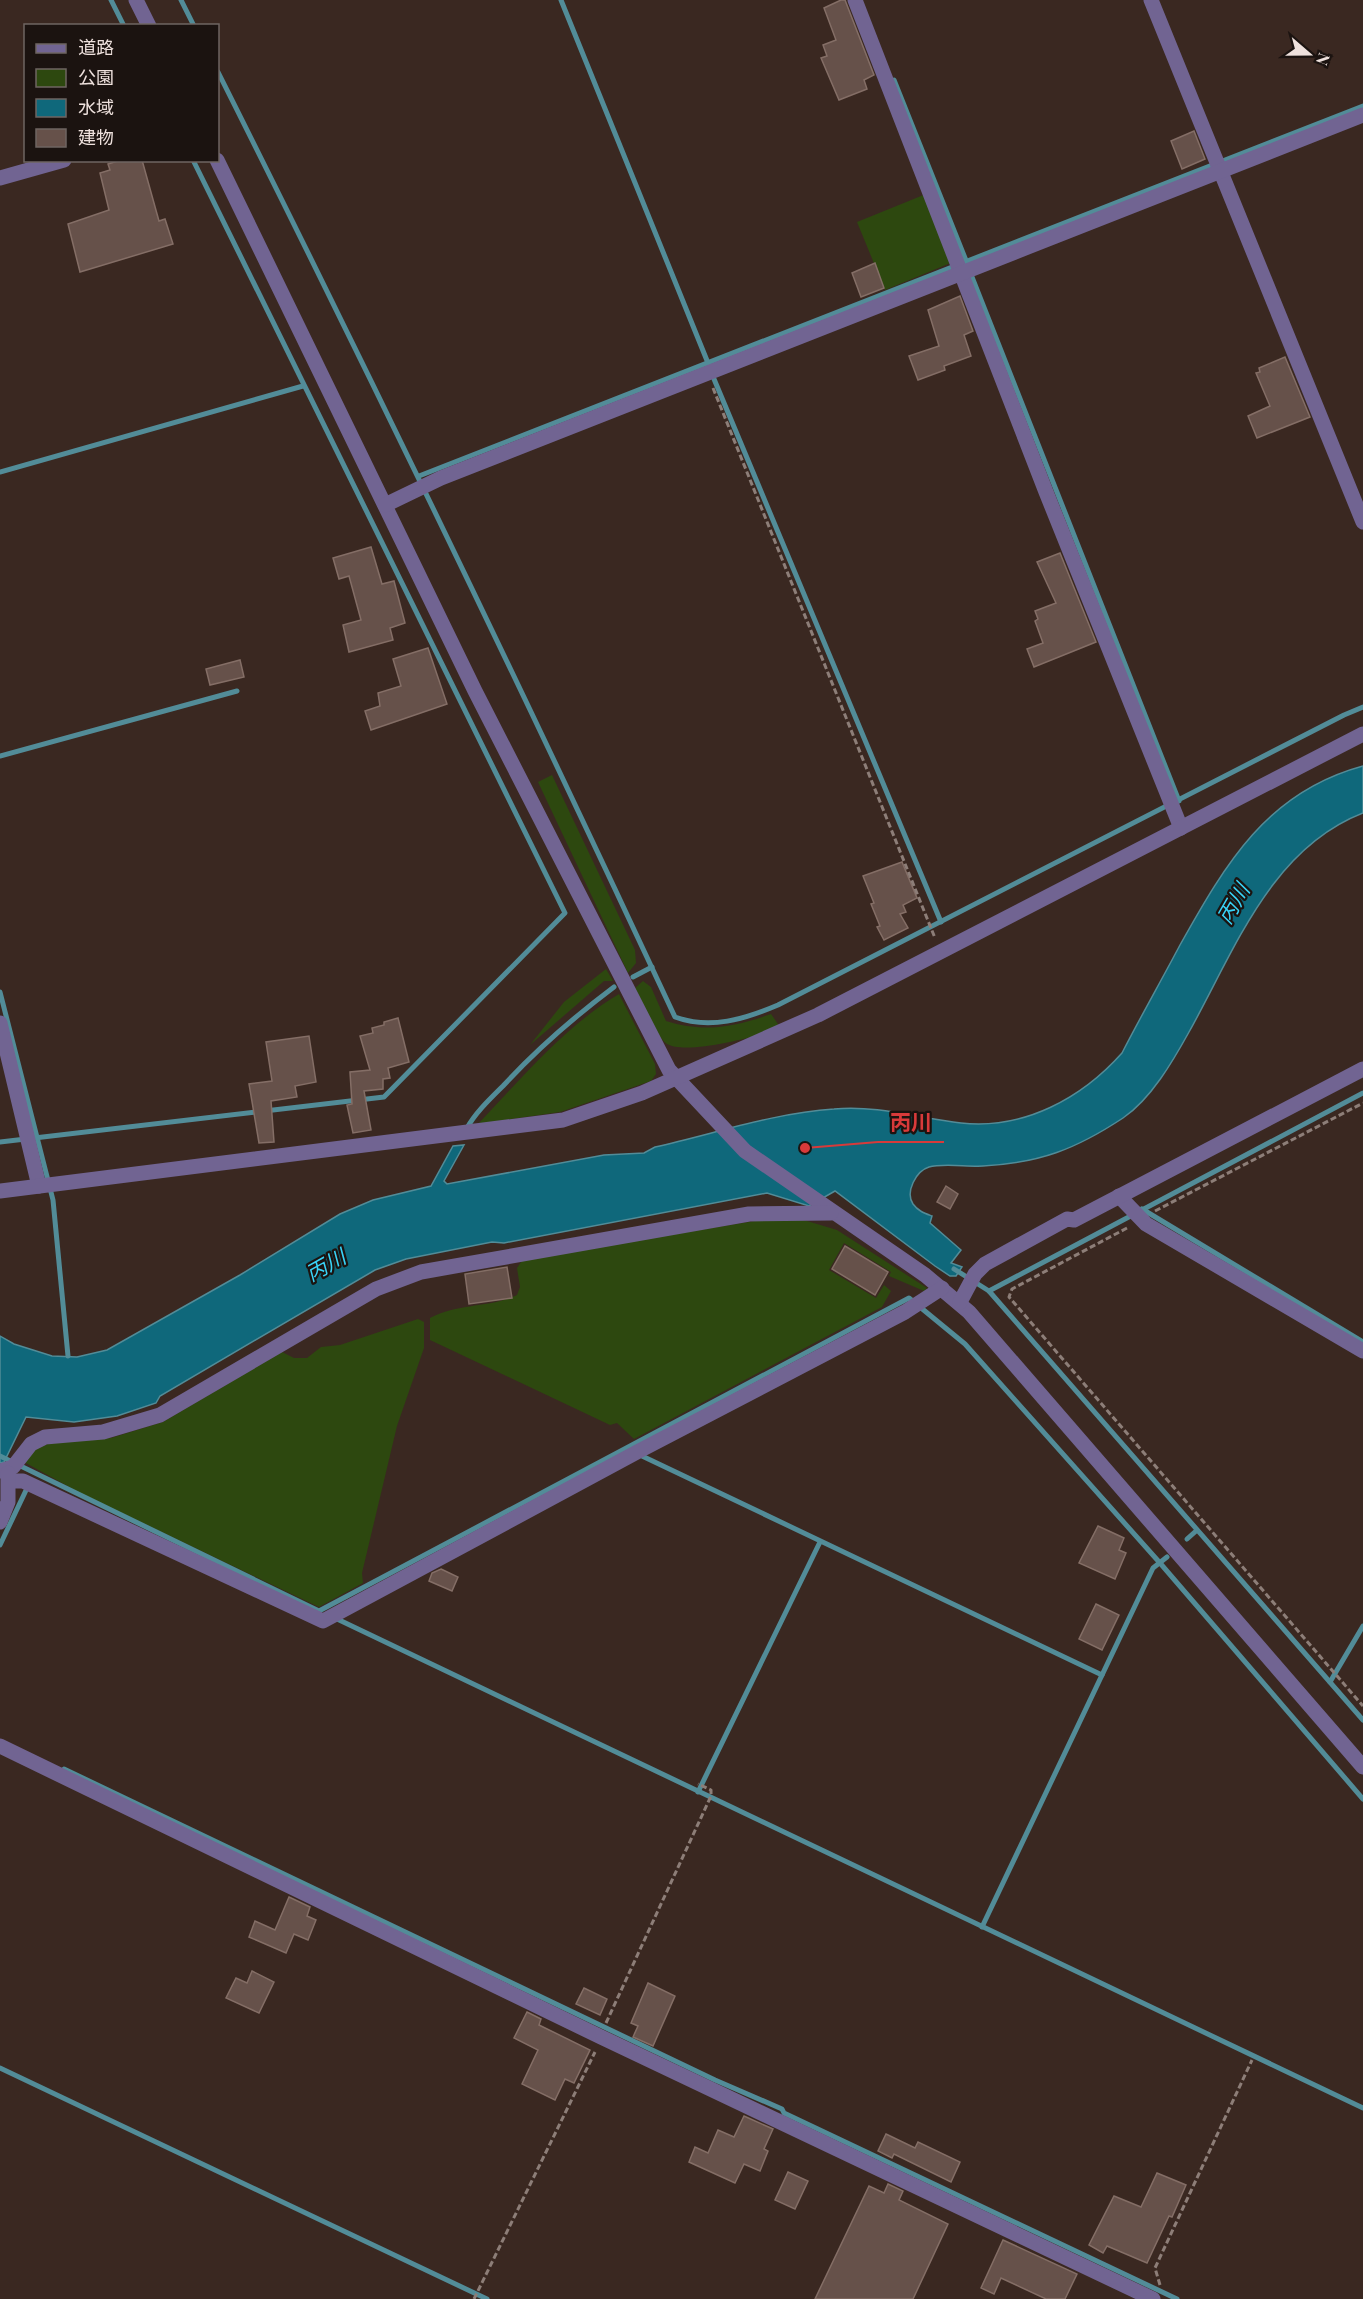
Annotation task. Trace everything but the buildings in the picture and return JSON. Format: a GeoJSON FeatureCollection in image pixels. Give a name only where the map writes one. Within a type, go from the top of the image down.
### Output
{"type":"FeatureCollection","features":[{"type":"Feature","properties":{"kind":"street"},"geometry":{"type":"LineString","coordinates":[[136,0],[148,24]]}},
{"type":"Feature","properties":{"kind":"street"},"geometry":{"type":"LineString","coordinates":[[855,0],[963,268],[1178,822]]}},
{"type":"Feature","properties":{"kind":"street"},"geometry":{"type":"LineString","coordinates":[[1151,0],[1363,522]]}},
{"type":"Feature","properties":{"kind":"street"},"geometry":{"type":"LineString","coordinates":[[385,505],[441,478],[963,268],[1363,115]]}},
{"type":"Feature","properties":{"kind":"street"},"geometry":{"type":"LineString","coordinates":[[0,178],[57,162]]}},
{"type":"Feature","properties":{"kind":"street"},"geometry":{"type":"LineString","coordinates":[[218,162],[475,691],[652,1041],[680,1083],[745,1151],[960,1302],[1363,1767]]}},
{"type":"Feature","properties":{"kind":"street"},"geometry":{"type":"LineString","coordinates":[[0,1191],[563,1119],[680,1083],[818,1015],[1178,822],[1363,734]]}},
{"type":"Feature","properties":{"kind":"street"},"geometry":{"type":"LineString","coordinates":[[0,1023],[28,1137],[46,1185]]}},
{"type":"Feature","properties":{"kind":"street"},"geometry":{"type":"LineString","coordinates":[[960,1302],[971,1279],[985,1264],[1067,1219],[1137,1211],[1363,1069]]}},
{"type":"Feature","properties":{"kind":"street"},"geometry":{"type":"LineString","coordinates":[[0,1522],[15,1474],[31,1444],[45,1437],[103,1432],[160,1415],[376,1289],[422,1272],[748,1214],[825,1209]]}},
{"type":"Feature","properties":{"kind":"street"},"geometry":{"type":"LineString","coordinates":[[1137,1211],[1363,1351]]}},
{"type":"Feature","properties":{"kind":"street"},"geometry":{"type":"LineString","coordinates":[[15,1474],[322,1621],[917,1305],[942,1288]]}},
{"type":"Feature","properties":{"kind":"street"},"geometry":{"type":"LineString","coordinates":[[0,1746],[1157,2293]]}},
{"type":"Feature","properties":{"kind":"path"},"geometry":{"type":"LineString","coordinates":[[706,373],[932,932]]}},
{"type":"Feature","properties":{"kind":"path"},"geometry":{"type":"LineString","coordinates":[[1363,1103],[1137,1211],[1012,1289],[1009,1297],[1363,1706]]}},
{"type":"Feature","properties":{"kind":"path"},"geometry":{"type":"LineString","coordinates":[[474,2298],[604,2030],[709,1802],[711,1790],[698,1784]]}},
{"type":"Feature","properties":{"kind":"path"},"geometry":{"type":"LineString","coordinates":[[1157,2293],[1155,2268],[1252,2060]]}},
{"type":"Feature","properties":{"kind":"green space"},"geometry":{"type":"Polygon","coordinates":[[[926,194],[953,262],[885,290],[857,222],[926,194]]]}},
{"type":"Feature","properties":{"kind":"green space"},"geometry":{"type":"Polygon","coordinates":[[[552,775],[635,950],[636,963],[628,973],[538,782],[552,775]]]}},
{"type":"Feature","properties":{"kind":"green space"},"geometry":{"type":"Polygon","coordinates":[[[606,969],[613,981],[604,981],[530,1045],[564,1002],[606,969]]]}},
{"type":"Feature","properties":{"kind":"green space"},"geometry":{"type":"Polygon","coordinates":[[[643,981],[651,987],[666,1021],[693,1027],[719,1027],[771,1014],[778,1024],[776,1029],[721,1044],[676,1047],[667,1044],[654,1027],[635,988],[643,981]]]}},
{"type":"Feature","properties":{"kind":"green space"},"geometry":{"type":"Polygon","coordinates":[[[619,994],[655,1064],[656,1074],[651,1081],[560,1112],[478,1124],[562,1037],[580,1021],[619,994]]]}},
{"type":"Feature","properties":{"kind":"green space"},"geometry":{"type":"Polygon","coordinates":[[[779,1217],[807,1221],[837,1230],[927,1288],[924,1291],[889,1276],[891,1272],[844,1243],[829,1270],[876,1298],[884,1285],[891,1291],[882,1307],[634,1439],[617,1423],[610,1425],[430,1340],[430,1318],[451,1310],[496,1302],[517,1295],[520,1287],[517,1268],[523,1259],[779,1217]]]}},
{"type":"Feature","properties":{"kind":"green space"},"geometry":{"type":"Polygon","coordinates":[[[418,1319],[424,1322],[424,1348],[397,1426],[362,1573],[363,1583],[319,1607],[82,1494],[24,1462],[36,1449],[53,1442],[111,1438],[163,1422],[282,1352],[294,1358],[307,1358],[321,1347],[340,1345],[418,1319]]]}},
{"type":"Feature","properties":{"kind":"water"},"geometry":{"type":"Polygon","coordinates":[[[1363,766],[1363,813],[1331,829],[1303,851],[1279,877],[1239,937],[1168,1067],[1143,1101],[1106,1129],[1073,1146],[1040,1158],[977,1166],[934,1166],[924,1169],[916,1177],[910,1194],[913,1204],[919,1210],[932,1216],[930,1223],[961,1250],[951,1263],[962,1267],[956,1276],[950,1276],[935,1266],[835,1191],[809,1206],[767,1193],[504,1243],[492,1242],[406,1259],[375,1270],[160,1396],[156,1403],[117,1416],[74,1422],[26,1417],[4,1462],[0,1463],[0,1336],[14,1344],[52,1356],[77,1357],[107,1350],[240,1275],[340,1214],[373,1200],[431,1186],[453,1146],[464,1145],[444,1181],[447,1184],[604,1155],[644,1153],[655,1147],[811,1111],[866,1109],[961,1123],[984,1124],[1029,1116],[1050,1108],[1089,1084],[1122,1053],[1214,886],[1253,834],[1275,812],[1300,793],[1329,778],[1363,766]]]}},
{"type":"Feature","properties":{"kind":"waterway"},"geometry":{"type":"LineString","coordinates":[[111,0],[123,24]]}},
{"type":"Feature","properties":{"kind":"waterway"},"geometry":{"type":"LineString","coordinates":[[181,0],[193,24]]}},
{"type":"Feature","properties":{"kind":"waterway"},"geometry":{"type":"LineString","coordinates":[[561,0],[708,363]]}},
{"type":"Feature","properties":{"kind":"waterway"},"geometry":{"type":"LineString","coordinates":[[219,74],[450,543],[675,1017],[688,1021],[714,1023],[753,1015],[778,1005],[1363,707]]}},
{"type":"Feature","properties":{"kind":"waterway"},"geometry":{"type":"LineString","coordinates":[[894,80],[967,263]]}},
{"type":"Feature","properties":{"kind":"waterway"},"geometry":{"type":"LineString","coordinates":[[419,476],[1363,106]]}},
{"type":"Feature","properties":{"kind":"waterway"},"geometry":{"type":"LineString","coordinates":[[0,1142],[384,1097],[565,913],[194,162]]}},
{"type":"Feature","properties":{"kind":"waterway"},"geometry":{"type":"LineString","coordinates":[[970,272],[1179,801]]}},
{"type":"Feature","properties":{"kind":"waterway"},"geometry":{"type":"LineString","coordinates":[[714,379],[941,922]]}},
{"type":"Feature","properties":{"kind":"waterway"},"geometry":{"type":"LineString","coordinates":[[0,472],[303,386]]}},
{"type":"Feature","properties":{"kind":"waterway"},"geometry":{"type":"LineString","coordinates":[[0,756],[237,691]]}},
{"type":"Feature","properties":{"kind":"waterway"},"geometry":{"type":"LineString","coordinates":[[633,977],[652,967]]}},
{"type":"Feature","properties":{"kind":"waterway"},"geometry":{"type":"LineString","coordinates":[[467,1128],[484,1106],[529,1059],[614,987]]}},
{"type":"Feature","properties":{"kind":"waterway"},"geometry":{"type":"LineString","coordinates":[[0,992],[53,1200],[68,1356]]}},
{"type":"Feature","properties":{"kind":"waterway"},"geometry":{"type":"LineString","coordinates":[[989,1291],[1363,1093]]}},
{"type":"Feature","properties":{"kind":"waterway"},"geometry":{"type":"LineString","coordinates":[[1142,1209],[1363,1342]]}},
{"type":"Feature","properties":{"kind":"waterway"},"geometry":{"type":"LineString","coordinates":[[954,1269],[989,1291],[1363,1720]]}},
{"type":"Feature","properties":{"kind":"waterway"},"geometry":{"type":"LineString","coordinates":[[0,1456],[319,1611],[909,1298],[965,1344],[1160,1563],[1363,1799]]}},
{"type":"Feature","properties":{"kind":"waterway"},"geometry":{"type":"LineString","coordinates":[[642,1456],[1102,1675]]}},
{"type":"Feature","properties":{"kind":"waterway"},"geometry":{"type":"LineString","coordinates":[[0,1545],[29,1484]]}},
{"type":"Feature","properties":{"kind":"waterway"},"geometry":{"type":"LineString","coordinates":[[1187,1539],[1196,1531]]}},
{"type":"Feature","properties":{"kind":"waterway"},"geometry":{"type":"LineString","coordinates":[[698,1792],[820,1542]]}},
{"type":"Feature","properties":{"kind":"waterway"},"geometry":{"type":"LineString","coordinates":[[982,1927],[1153,1568],[1167,1557]]}},
{"type":"Feature","properties":{"kind":"waterway"},"geometry":{"type":"LineString","coordinates":[[335,1618],[1363,2108]]}},
{"type":"Feature","properties":{"kind":"waterway"},"geometry":{"type":"LineString","coordinates":[[1330,1682],[1363,1626]]}},
{"type":"Feature","properties":{"kind":"waterway"},"geometry":{"type":"LineString","coordinates":[[64,1769],[1177,2299]]}},
{"type":"Feature","properties":{"kind":"waterway"},"geometry":{"type":"LineString","coordinates":[[0,2068],[487,2299]]}},
{"type":"Feature","properties":{"kind":"place","name":"丙川"},"geometry":{"type":"Point","coordinates":[805,1148]}}]}
